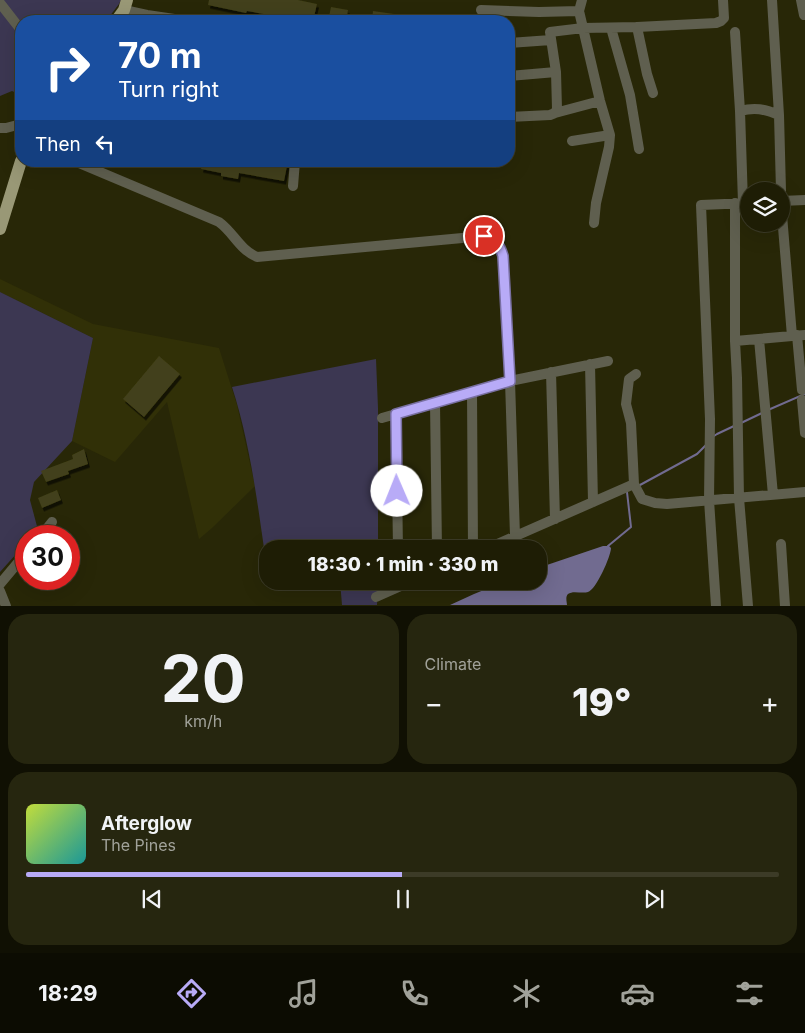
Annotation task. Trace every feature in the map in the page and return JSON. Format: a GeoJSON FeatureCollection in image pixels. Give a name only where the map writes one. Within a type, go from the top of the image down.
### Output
{"type":"FeatureCollection","features":[{"type":"Feature","properties":{"kind":"main road"},"geometry":{"type":"LineString","coordinates":[[0,229],[20,167]]}},
{"type":"Feature","properties":{"kind":"street"},"geometry":{"type":"LineString","coordinates":[[582,0],[579,11],[610,135],[596,203],[594,223]]}},
{"type":"Feature","properties":{"kind":"street"},"geometry":{"type":"LineString","coordinates":[[555,113],[557,109],[556,72],[550,32],[583,28],[637,28],[716,23],[724,18],[723,0]]}},
{"type":"Feature","properties":{"kind":"street"},"geometry":{"type":"LineString","coordinates":[[772,0],[781,182]]}},
{"type":"Feature","properties":{"kind":"street"},"geometry":{"type":"LineString","coordinates":[[801,0],[804,14]]}},
{"type":"Feature","properties":{"kind":"street"},"geometry":{"type":"LineString","coordinates":[[0,3],[15,22]]}},
{"type":"Feature","properties":{"kind":"street"},"geometry":{"type":"LineString","coordinates":[[126,5],[142,15]]}},
{"type":"Feature","properties":{"kind":"street"},"geometry":{"type":"LineString","coordinates":[[481,10],[579,11]]}},
{"type":"Feature","properties":{"kind":"street"},"geometry":{"type":"LineString","coordinates":[[611,28],[630,95],[639,149]]}},
{"type":"Feature","properties":{"kind":"street"},"geometry":{"type":"LineString","coordinates":[[637,28],[653,93]]}},
{"type":"Feature","properties":{"kind":"street"},"geometry":{"type":"LineString","coordinates":[[736,32],[742,182]]}},
{"type":"Feature","properties":{"kind":"street"},"geometry":{"type":"LineString","coordinates":[[515,43],[551,40]]}},
{"type":"Feature","properties":{"kind":"street"},"geometry":{"type":"LineString","coordinates":[[515,75],[556,72]]}},
{"type":"Feature","properties":{"kind":"street"},"geometry":{"type":"LineString","coordinates":[[515,117],[550,114],[600,101]]}},
{"type":"Feature","properties":{"kind":"street"},"geometry":{"type":"LineString","coordinates":[[740,111],[750,108],[766,110],[779,115]]}},
{"type":"Feature","properties":{"kind":"street"},"geometry":{"type":"LineString","coordinates":[[0,128],[15,126]]}},
{"type":"Feature","properties":{"kind":"street"},"geometry":{"type":"LineString","coordinates":[[572,141],[610,135]]}},
{"type":"Feature","properties":{"kind":"street"},"geometry":{"type":"LineString","coordinates":[[88,167],[218,222],[230,231],[242,248],[258,257],[484,236],[494,240],[500,247],[503,256],[510,381],[515,536]]}},
{"type":"Feature","properties":{"kind":"street"},"geometry":{"type":"LineString","coordinates":[[293,186],[295,167]]}},
{"type":"Feature","properties":{"kind":"street"},"geometry":{"type":"LineString","coordinates":[[790,201],[805,200]]}},
{"type":"Feature","properties":{"kind":"street"},"geometry":{"type":"LineString","coordinates":[[716,606],[709,500],[710,419],[701,205],[740,203]]}},
{"type":"Feature","properties":{"kind":"street"},"geometry":{"type":"LineString","coordinates":[[741,232],[736,341],[738,498],[748,606]]}},
{"type":"Feature","properties":{"kind":"street"},"geometry":{"type":"LineString","coordinates":[[785,232],[798,335],[805,433]]}},
{"type":"Feature","properties":{"kind":"street"},"geometry":{"type":"LineString","coordinates":[[736,341],[798,335]]}},
{"type":"Feature","properties":{"kind":"street"},"geometry":{"type":"LineString","coordinates":[[760,339],[773,495]]}},
{"type":"Feature","properties":{"kind":"street"},"geometry":{"type":"LineString","coordinates":[[382,418],[510,381],[608,361]]}},
{"type":"Feature","properties":{"kind":"street"},"geometry":{"type":"LineString","coordinates":[[590,364],[593,502]]}},
{"type":"Feature","properties":{"kind":"street"},"geometry":{"type":"LineString","coordinates":[[551,372],[555,519]]}},
{"type":"Feature","properties":{"kind":"street"},"geometry":{"type":"LineString","coordinates":[[636,374],[629,379],[626,404],[631,423],[634,484],[642,499],[667,504],[805,492]]}},
{"type":"Feature","properties":{"kind":"street"},"geometry":{"type":"LineString","coordinates":[[472,392],[473,540]]}},
{"type":"Feature","properties":{"kind":"street"},"geometry":{"type":"LineString","coordinates":[[435,403],[437,540]]}},
{"type":"Feature","properties":{"kind":"street"},"geometry":{"type":"LineString","coordinates":[[396,414],[398,540]]}},
{"type":"Feature","properties":{"kind":"street"},"geometry":{"type":"LineString","coordinates":[[506,540],[634,484]]}},
{"type":"Feature","properties":{"kind":"street"},"geometry":{"type":"LineString","coordinates":[[781,544],[785,606]]}},
{"type":"Feature","properties":{"kind":"street"},"geometry":{"type":"LineString","coordinates":[[0,584],[15,566]]}},
{"type":"Feature","properties":{"kind":"street"},"geometry":{"type":"LineString","coordinates":[[376,597],[388,590]]}},
{"type":"Feature","properties":{"kind":"street"},"geometry":{"type":"LineString","coordinates":[[0,591],[6,606]]}},
{"type":"Feature","properties":{"kind":"shaded area"},"geometry":{"type":"Polygon","coordinates":[[[0,0],[121,0],[111,15],[15,15],[15,92],[12,91],[0,96],[0,0]]]}},
{"type":"Feature","properties":{"kind":"shaded area"},"geometry":{"type":"Polygon","coordinates":[[[0,279],[93,324],[219,348],[237,405],[255,486],[199,539],[167,402],[115,462],[72,441],[93,338],[0,292],[0,279]]]}},
{"type":"Feature","properties":{"kind":"shaded area"},"geometry":{"type":"Polygon","coordinates":[[[0,292],[93,338],[72,441],[34,482],[30,500],[37,525],[15,525],[15,555],[0,572],[0,292]]]}},
{"type":"Feature","properties":{"kind":"shaded area"},"geometry":{"type":"Polygon","coordinates":[[[376,359],[378,540],[263,540],[249,454],[232,387],[376,359]]]}},
{"type":"Feature","properties":{"kind":"shaded area"},"geometry":{"type":"Polygon","coordinates":[[[603,546],[611,548],[606,565],[595,585],[588,592],[572,592],[568,594],[566,598],[567,605],[450,605],[484,590],[547,590],[547,565],[603,546]]]}},
{"type":"Feature","properties":{"kind":"shaded area"},"geometry":{"type":"Polygon","coordinates":[[[341,590],[378,590],[377,605],[342,605],[341,590]]]}},
{"type":"Feature","properties":{"kind":"building"},"geometry":{"type":"Polygon","coordinates":[[[209,0],[298,0],[317,4],[314,15],[269,15],[247,11],[246,13],[208,5],[209,0]]]}},
{"type":"Feature","properties":{"kind":"building"},"geometry":{"type":"Polygon","coordinates":[[[331,7],[348,10],[347,15],[329,15],[331,7]]]}},
{"type":"Feature","properties":{"kind":"building"},"geometry":{"type":"Polygon","coordinates":[[[373,11],[394,14],[394,15],[373,15],[373,11]]]}},
{"type":"Feature","properties":{"kind":"building"},"geometry":{"type":"Polygon","coordinates":[[[202,167],[287,167],[284,181],[239,173],[238,179],[221,176],[221,173],[201,169],[202,167]]]}},
{"type":"Feature","properties":{"kind":"building"},"geometry":{"type":"Polygon","coordinates":[[[159,356],[180,374],[144,417],[123,399],[159,356]]]}},
{"type":"Feature","properties":{"kind":"building"},"geometry":{"type":"Polygon","coordinates":[[[84,449],[88,464],[68,471],[69,474],[46,482],[41,471],[73,459],[72,455],[84,449]]]}},
{"type":"Feature","properties":{"kind":"building"},"geometry":{"type":"Polygon","coordinates":[[[57,490],[61,500],[42,508],[38,498],[57,490]]]}},
{"type":"Feature","properties":{"kind":"waterway"},"geometry":{"type":"LineString","coordinates":[[768,410],[805,394]]}},
{"type":"Feature","properties":{"kind":"waterway"},"geometry":{"type":"LineString","coordinates":[[741,423],[762,413]]}},
{"type":"Feature","properties":{"kind":"waterway"},"geometry":{"type":"LineString","coordinates":[[714,436],[734,426]]}},
{"type":"Feature","properties":{"kind":"waterway"},"geometry":{"type":"LineString","coordinates":[[640,485],[697,454],[706,445]]}},
{"type":"Feature","properties":{"kind":"waterway"},"geometry":{"type":"LineString","coordinates":[[608,546],[631,527],[627,492]]}},
{"type":"Feature","properties":{"kind":"route"},"geometry":{"type":"LineString","coordinates":[[397,491],[396,414],[510,381],[503,256],[500,247],[494,240],[484,236]]}}]}
